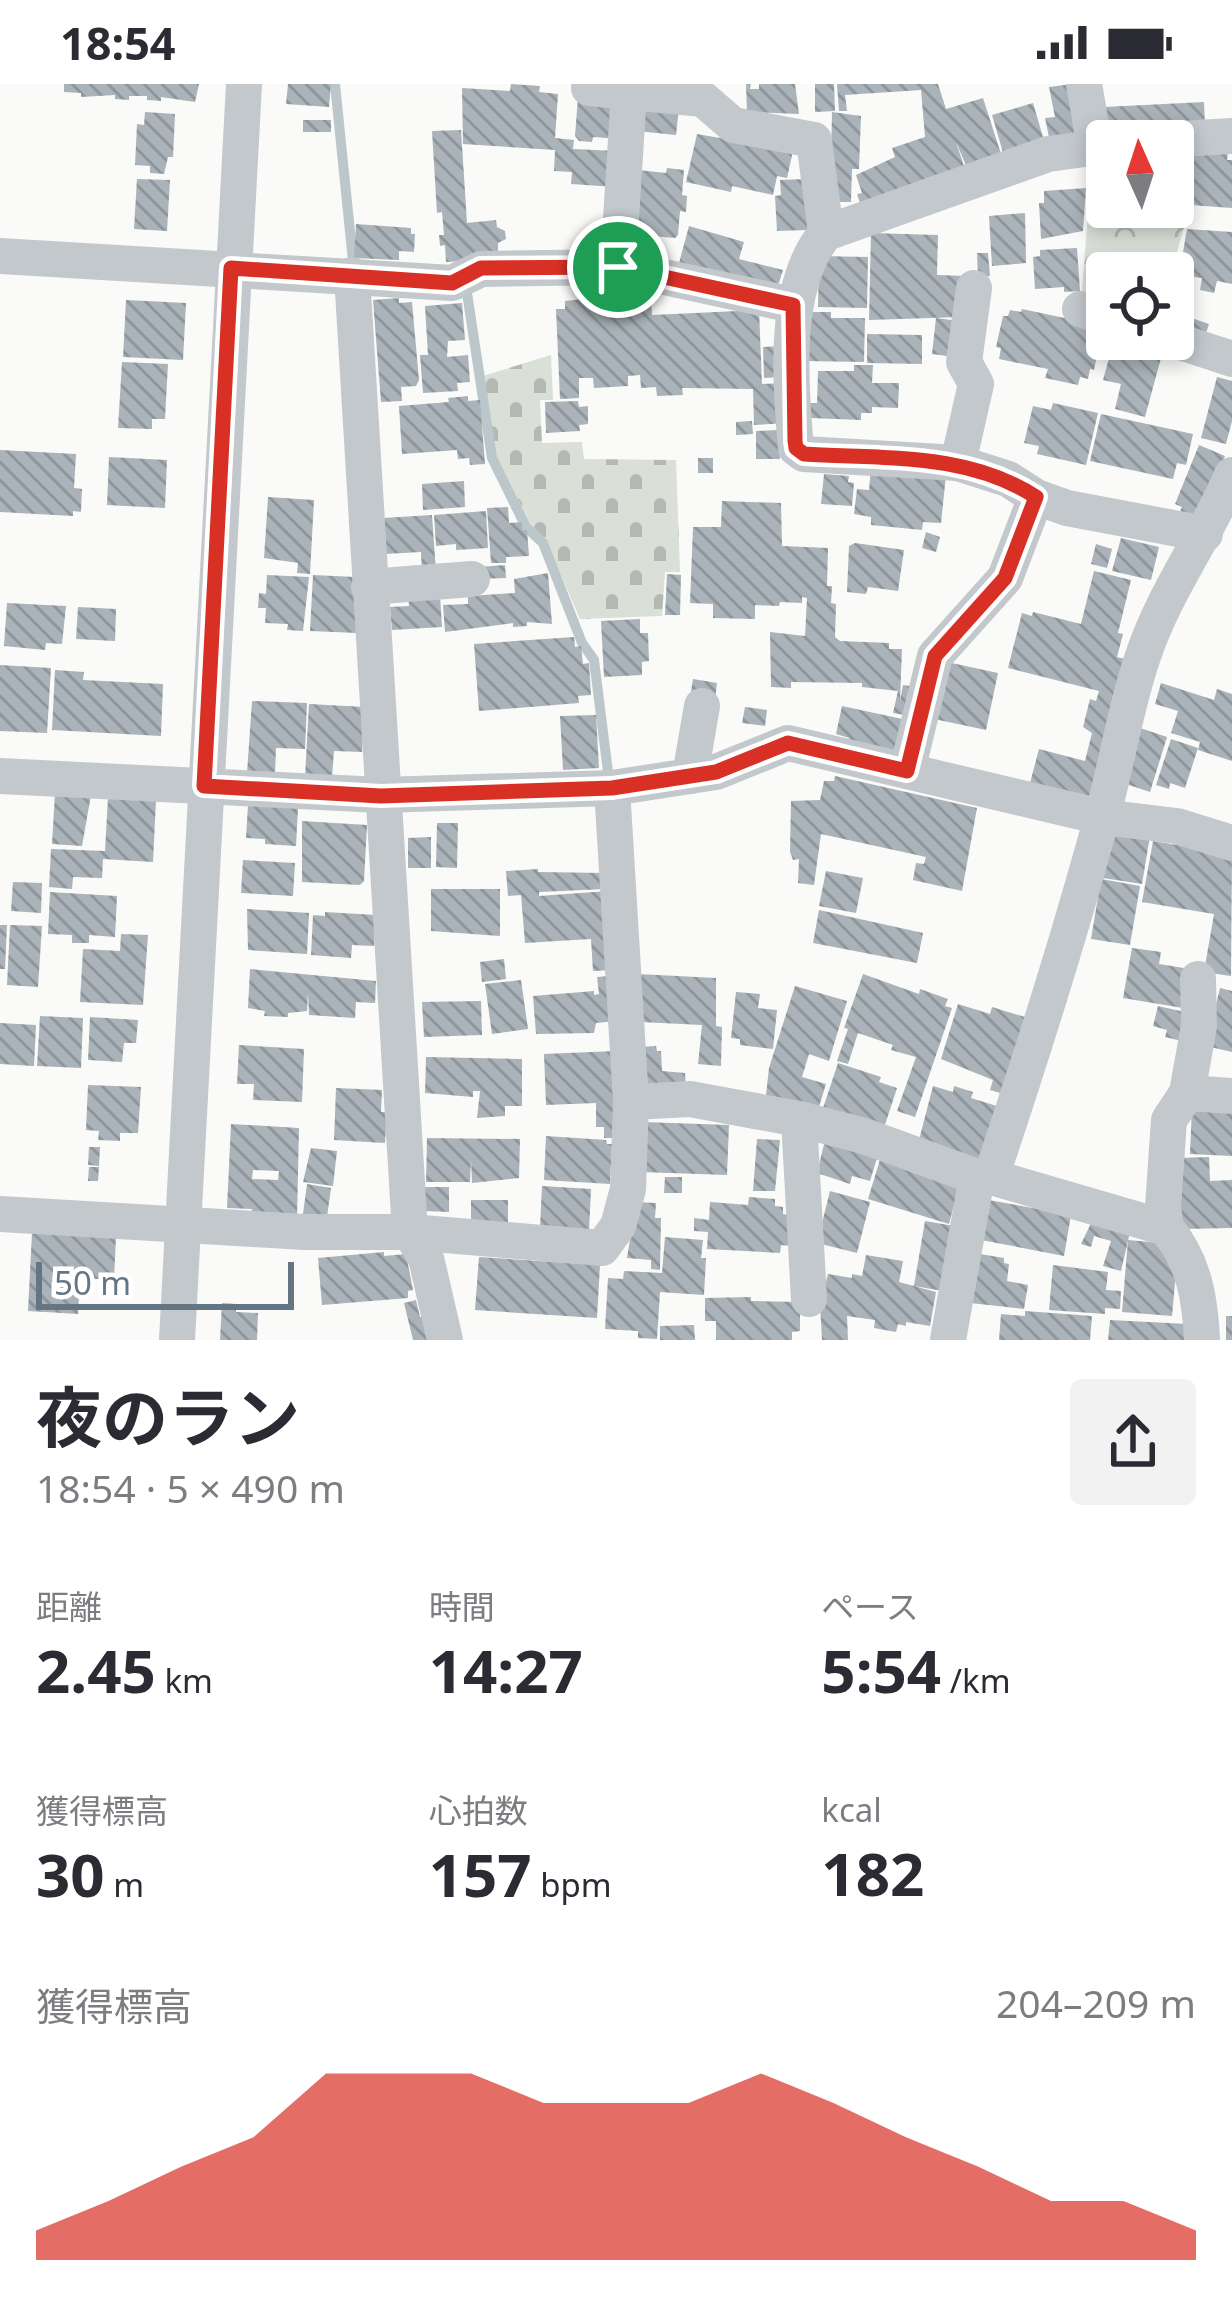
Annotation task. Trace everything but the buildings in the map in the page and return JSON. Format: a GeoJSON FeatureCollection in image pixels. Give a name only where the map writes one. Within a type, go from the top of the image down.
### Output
{"type":"FeatureCollection","features":[{"type":"Feature","properties":{"kind":"street"},"geometry":{"type":"LineString","coordinates":[[177,1340],[244,84]]}},
{"type":"Feature","properties":{"kind":"street"},"geometry":{"type":"LineString","coordinates":[[1084,84],[1094,120]]}},
{"type":"Feature","properties":{"kind":"street"},"geometry":{"type":"LineString","coordinates":[[589,88],[703,91],[733,124],[814,140],[826,233]]}},
{"type":"Feature","properties":{"kind":"street"},"geometry":{"type":"LineString","coordinates":[[618,267],[629,91]]}},
{"type":"Feature","properties":{"kind":"street"},"geometry":{"type":"LineString","coordinates":[[1194,138],[1232,136]]}},
{"type":"Feature","properties":{"kind":"street"},"geometry":{"type":"LineString","coordinates":[[1086,149],[1048,154],[826,233],[810,252],[793,305],[796,448],[804,454],[958,463],[1008,479],[1036,497],[1067,508],[1217,529]]}},
{"type":"Feature","properties":{"kind":"street"},"geometry":{"type":"LineString","coordinates":[[0,256],[452,283],[481,268],[618,267],[793,305]]}},
{"type":"Feature","properties":{"kind":"street"},"geometry":{"type":"LineString","coordinates":[[352,275],[410,1232],[426,1258],[445,1340]]}},
{"type":"Feature","properties":{"kind":"street"},"geometry":{"type":"LineString","coordinates":[[958,463],[976,384],[964,362],[974,288]]}},
{"type":"Feature","properties":{"kind":"street"},"geometry":{"type":"LineString","coordinates":[[1194,346],[1232,359]]}},
{"type":"Feature","properties":{"kind":"street"},"geometry":{"type":"LineString","coordinates":[[947,1340],[984,1177],[1040,1031],[1143,656],[1172,590],[1217,529],[1232,475]]}},
{"type":"Feature","properties":{"kind":"street"},"geometry":{"type":"LineString","coordinates":[[907,771],[935,656],[1005,578],[1036,497]]}},
{"type":"Feature","properties":{"kind":"street"},"geometry":{"type":"LineString","coordinates":[[369,587],[472,579]]}},
{"type":"Feature","properties":{"kind":"street"},"geometry":{"type":"LineString","coordinates":[[690,776],[702,706]]}},
{"type":"Feature","properties":{"kind":"street"},"geometry":{"type":"LineString","coordinates":[[0,776],[381,796],[612,788],[716,772],[788,743],[1102,817],[1177,826],[1232,843]]}},
{"type":"Feature","properties":{"kind":"street"},"geometry":{"type":"LineString","coordinates":[[0,1214],[305,1232],[410,1232],[602,1248],[618,1226],[628,1189],[631,1102],[612,788]]}},
{"type":"Feature","properties":{"kind":"street"},"geometry":{"type":"LineString","coordinates":[[1166,1228],[1169,1120],[1187,1093],[1199,1026],[1198,979]]}},
{"type":"Feature","properties":{"kind":"street"},"geometry":{"type":"LineString","coordinates":[[1187,1093],[1232,1096]]}},
{"type":"Feature","properties":{"kind":"street"},"geometry":{"type":"LineString","coordinates":[[631,1102],[690,1099],[799,1119],[1166,1228],[1184,1248],[1194,1273],[1202,1340]]}},
{"type":"Feature","properties":{"kind":"street"},"geometry":{"type":"LineString","coordinates":[[799,1119],[809,1299]]}},
{"type":"Feature","properties":{"kind":"green space"},"geometry":{"type":"Polygon","coordinates":[[[1087,228],[1184,228],[1177,252],[1086,252],[1086,303],[1081,301],[1087,228]]]}},
{"type":"Feature","properties":{"kind":"green space"},"geometry":{"type":"Polygon","coordinates":[[[551,355],[553,400],[540,400],[542,443],[582,442],[584,459],[676,460],[680,572],[665,572],[662,616],[580,619],[546,541],[530,523],[496,456],[483,376],[551,355]]]}},
{"type":"Feature","properties":{"kind":"waterway"},"geometry":{"type":"LineString","coordinates":[[335,84],[353,261]]}},
{"type":"Feature","properties":{"kind":"waterway"},"geometry":{"type":"LineString","coordinates":[[467,293],[492,458],[526,527],[543,543],[582,643],[594,660],[608,772]]}},
{"type":"Feature","properties":{"kind":"route"},"geometry":{"type":"LineString","coordinates":[[618,267],[793,305],[795,441],[804,454],[958,463],[1008,479],[1036,497],[1005,578],[935,656],[907,771],[788,743],[716,772],[612,788],[381,796],[204,786],[231,268],[452,283],[481,268],[618,267]]}}]}
